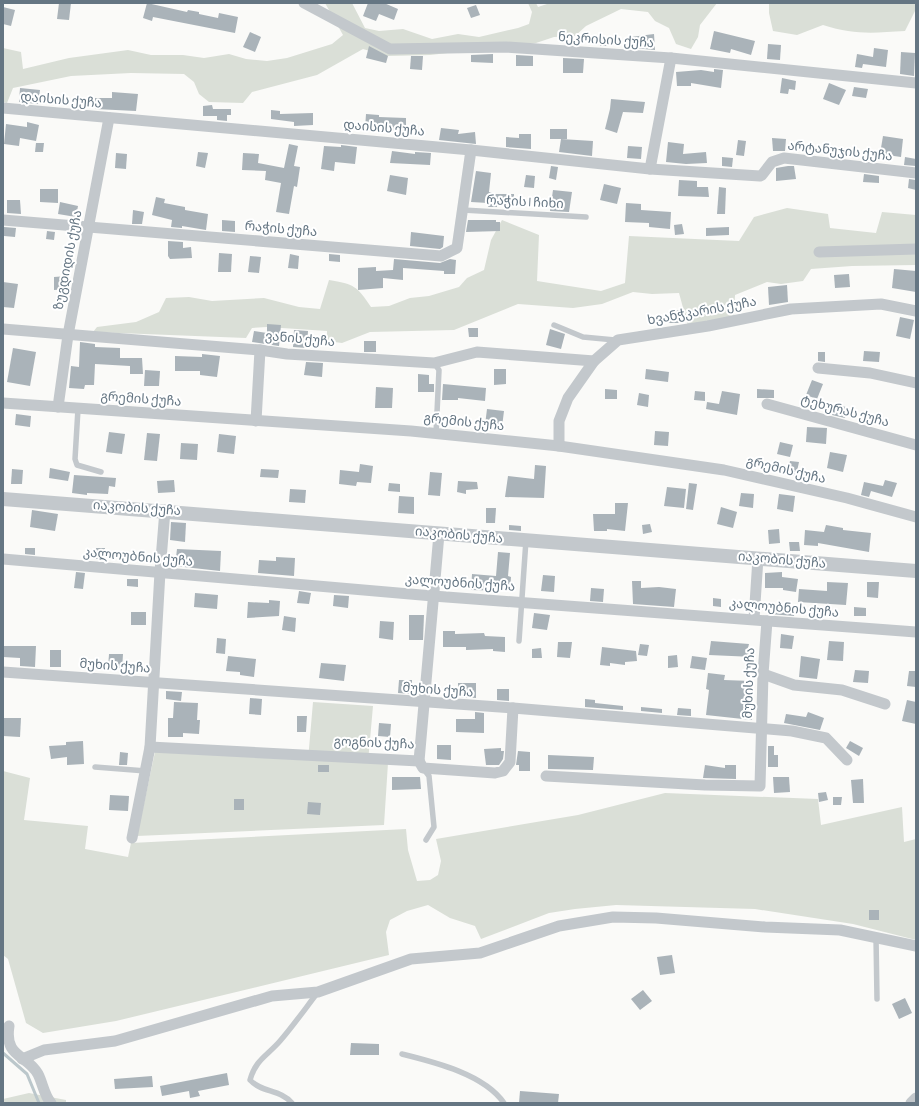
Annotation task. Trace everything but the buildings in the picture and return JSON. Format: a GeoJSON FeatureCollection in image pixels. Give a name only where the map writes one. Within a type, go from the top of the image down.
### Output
{"type":"FeatureCollection","features":[{"type":"Feature","properties":{"kind":"street","name":"ნეკრისის ქუჩა"},"geometry":{"type":"LineString","coordinates":[[304,3],[390,49],[506,47],[671,58],[916,83]]}},
{"type":"Feature","properties":{"kind":"street"},"geometry":{"type":"LineString","coordinates":[[650,169],[671,58]]}},
{"type":"Feature","properties":{"kind":"street","name":"დაისის ქუჩა"},"geometry":{"type":"LineString","coordinates":[[3,108],[471,150],[650,169]]}},
{"type":"Feature","properties":{"kind":"street","name":"ზუგდიდის ქუჩა"},"geometry":{"type":"LineString","coordinates":[[58,407],[68,335],[110,118]]}},
{"type":"Feature","properties":{"kind":"street","name":"რაჭის ქუჩა"},"geometry":{"type":"LineString","coordinates":[[3,220],[441,256],[457,248],[471,150]]}},
{"type":"Feature","properties":{"kind":"street","name":"არტანუჯის ქუჩა"},"geometry":{"type":"LineString","coordinates":[[650,169],[760,176],[772,162],[784,158],[916,173]]}},
{"type":"Feature","properties":{"kind":"street"},"geometry":{"type":"LineString","coordinates":[[819,252],[916,249]]}},
{"type":"Feature","properties":{"kind":"street","name":"ხვანჭკარის ქუჩა"},"geometry":{"type":"LineString","coordinates":[[618,340],[708,326],[790,309],[881,304],[916,311]]}},
{"type":"Feature","properties":{"kind":"street","name":"ვანის ქუჩა"},"geometry":{"type":"LineString","coordinates":[[3,329],[260,350],[287,354],[434,363],[477,352],[594,361]]}},
{"type":"Feature","properties":{"kind":"street"},"geometry":{"type":"LineString","coordinates":[[559,446],[559,421],[568,398],[594,361],[618,340]]}},
{"type":"Feature","properties":{"kind":"street"},"geometry":{"type":"LineString","coordinates":[[256,421],[260,350]]}},
{"type":"Feature","properties":{"kind":"street"},"geometry":{"type":"LineString","coordinates":[[818,368],[870,373],[916,382]]}},
{"type":"Feature","properties":{"kind":"street","name":"გრემის ქუჩა"},"geometry":{"type":"LineString","coordinates":[[3,403],[436,434],[559,446],[724,470],[847,498],[916,517]]}},
{"type":"Feature","properties":{"kind":"street","name":"ტეხურას ქუჩა"},"geometry":{"type":"LineString","coordinates":[[767,404],[916,445]]}},
{"type":"Feature","properties":{"kind":"street","name":"იაკობის ქუჩა"},"geometry":{"type":"LineString","coordinates":[[3,499],[165,510],[439,534],[916,571]]}},
{"type":"Feature","properties":{"kind":"street"},"geometry":{"type":"LineString","coordinates":[[132,838],[150,747],[165,510]]}},
{"type":"Feature","properties":{"kind":"street","name":"გოგნის ქუჩა"},"geometry":{"type":"LineString","coordinates":[[150,747],[421,764],[439,534]]}},
{"type":"Feature","properties":{"kind":"street"},"geometry":{"type":"LineString","coordinates":[[754,619],[758,558]]}},
{"type":"Feature","properties":{"kind":"street","name":"კალოუბნის ქუჩა"},"geometry":{"type":"LineString","coordinates":[[3,559],[433,596],[916,632]]}},
{"type":"Feature","properties":{"kind":"street","name":"მუხის ქუჩა"},"geometry":{"type":"LineString","coordinates":[[3,672],[425,703],[513,708],[762,730],[763,674],[767,621]]}},
{"type":"Feature","properties":{"kind":"street"},"geometry":{"type":"LineString","coordinates":[[763,674],[794,685],[842,690],[885,704]]}},
{"type":"Feature","properties":{"kind":"street"},"geometry":{"type":"LineString","coordinates":[[421,764],[495,773],[504,771],[510,762],[513,708]]}},
{"type":"Feature","properties":{"kind":"street"},"geometry":{"type":"LineString","coordinates":[[546,776],[705,785],[760,786],[762,730],[792,731],[826,738],[847,760]]}},
{"type":"Feature","properties":{"kind":"street"},"geometry":{"type":"LineString","coordinates":[[22,1059],[44,1050],[115,1041],[272,996],[318,992],[411,959],[480,953],[559,926],[613,917],[656,918],[765,927],[840,930],[916,946]]}},
{"type":"Feature","properties":{"kind":"street"},"geometry":{"type":"LineString","coordinates":[[9,1026],[8,1034],[11,1047],[22,1059],[35,1069],[51,1103]]}},
{"type":"Feature","properties":{"kind":"street"},"geometry":{"type":"LineString","coordinates":[[911,1103],[916,1098]]}},
{"type":"Feature","properties":{"kind":"lane","name":"რაჭის I ჩიხი"},"geometry":{"type":"LineString","coordinates":[[463,210],[586,216]]}},
{"type":"Feature","properties":{"kind":"lane"},"geometry":{"type":"LineString","coordinates":[[554,325],[583,338],[618,340]]}},
{"type":"Feature","properties":{"kind":"lane"},"geometry":{"type":"LineString","coordinates":[[434,363],[439,370],[436,434]]}},
{"type":"Feature","properties":{"kind":"lane"},"geometry":{"type":"LineString","coordinates":[[78,409],[75,459],[77,465],[101,472]]}},
{"type":"Feature","properties":{"kind":"lane"},"geometry":{"type":"LineString","coordinates":[[519,642],[526,540]]}},
{"type":"Feature","properties":{"kind":"lane"},"geometry":{"type":"LineString","coordinates":[[421,764],[429,776],[434,827],[426,840]]}},
{"type":"Feature","properties":{"kind":"lane"},"geometry":{"type":"LineString","coordinates":[[95,767],[146,771]]}},
{"type":"Feature","properties":{"kind":"lane"},"geometry":{"type":"LineString","coordinates":[[876,937],[877,999]]}},
{"type":"Feature","properties":{"kind":"lane"},"geometry":{"type":"LineString","coordinates":[[292,1103],[288,1098],[256,1087],[250,1080],[253,1069],[262,1057],[279,1042],[318,992]]}},
{"type":"Feature","properties":{"kind":"lane"},"geometry":{"type":"LineString","coordinates":[[402,1054],[450,1066],[491,1089],[504,1103]]}},
{"type":"Feature","properties":{"kind":"shaded area"},"geometry":{"type":"Polygon","coordinates":[[[325,3],[352,3],[365,28],[379,31],[403,29],[432,39],[458,34],[479,37],[529,24],[532,12],[528,3],[536,3],[538,7],[550,3],[717,3],[700,25],[698,37],[691,49],[676,44],[669,28],[655,21],[648,12],[621,9],[586,26],[575,36],[554,37],[536,43],[430,55],[387,56],[363,49],[317,75],[252,92],[243,103],[209,102],[199,94],[194,82],[184,74],[131,73],[71,76],[13,88],[7,103],[3,102],[3,48],[21,52],[23,69],[69,58],[128,50],[151,55],[183,55],[204,58],[229,54],[246,59],[267,61],[287,58],[332,44],[343,35],[325,3]]]}},
{"type":"Feature","properties":{"kind":"shaded area"},"geometry":{"type":"Polygon","coordinates":[[[769,3],[916,3],[916,9],[905,31],[873,33],[854,32],[823,25],[797,35],[773,31],[769,13],[769,3]]]}},
{"type":"Feature","properties":{"kind":"shaded area"},"geometry":{"type":"Polygon","coordinates":[[[787,208],[828,214],[830,228],[876,233],[882,212],[916,215],[916,265],[852,266],[811,269],[803,281],[781,284],[767,282],[735,295],[734,318],[688,326],[679,293],[652,294],[633,292],[602,304],[573,308],[518,304],[454,330],[370,332],[342,343],[327,341],[327,331],[267,327],[252,328],[246,338],[93,332],[97,327],[136,322],[159,312],[166,298],[189,297],[212,301],[264,298],[299,307],[320,309],[329,280],[354,287],[362,294],[371,307],[389,306],[410,298],[429,296],[459,287],[467,278],[484,270],[491,240],[502,220],[539,235],[537,281],[601,291],[625,283],[629,236],[739,241],[754,217],[787,208]]]}},
{"type":"Feature","properties":{"kind":"shaded area"},"geometry":{"type":"Polygon","coordinates":[[[313,702],[373,706],[368,762],[388,763],[384,825],[137,836],[155,752],[308,760],[313,702]]]}},
{"type":"Feature","properties":{"kind":"shaded area"},"geometry":{"type":"Polygon","coordinates":[[[3,771],[30,778],[24,820],[88,826],[85,849],[128,857],[131,843],[406,829],[408,850],[417,881],[430,880],[438,875],[441,861],[436,839],[578,815],[665,793],[818,799],[821,825],[902,807],[904,842],[916,839],[916,940],[853,924],[755,909],[616,905],[549,913],[481,939],[475,926],[450,918],[428,905],[407,911],[390,920],[386,932],[389,955],[116,1021],[43,1033],[26,1023],[8,959],[3,955],[3,771]]]}},
{"type":"Feature","properties":{"kind":"shaded area"},"geometry":{"type":"Polygon","coordinates":[[[29,1093],[66,1100],[66,1103],[3,1103],[3,1099],[29,1093]]]}},
{"type":"Feature","properties":{"kind":"waterway"},"geometry":{"type":"LineString","coordinates":[[3,1053],[27,1074],[39,1103]]}}]}
